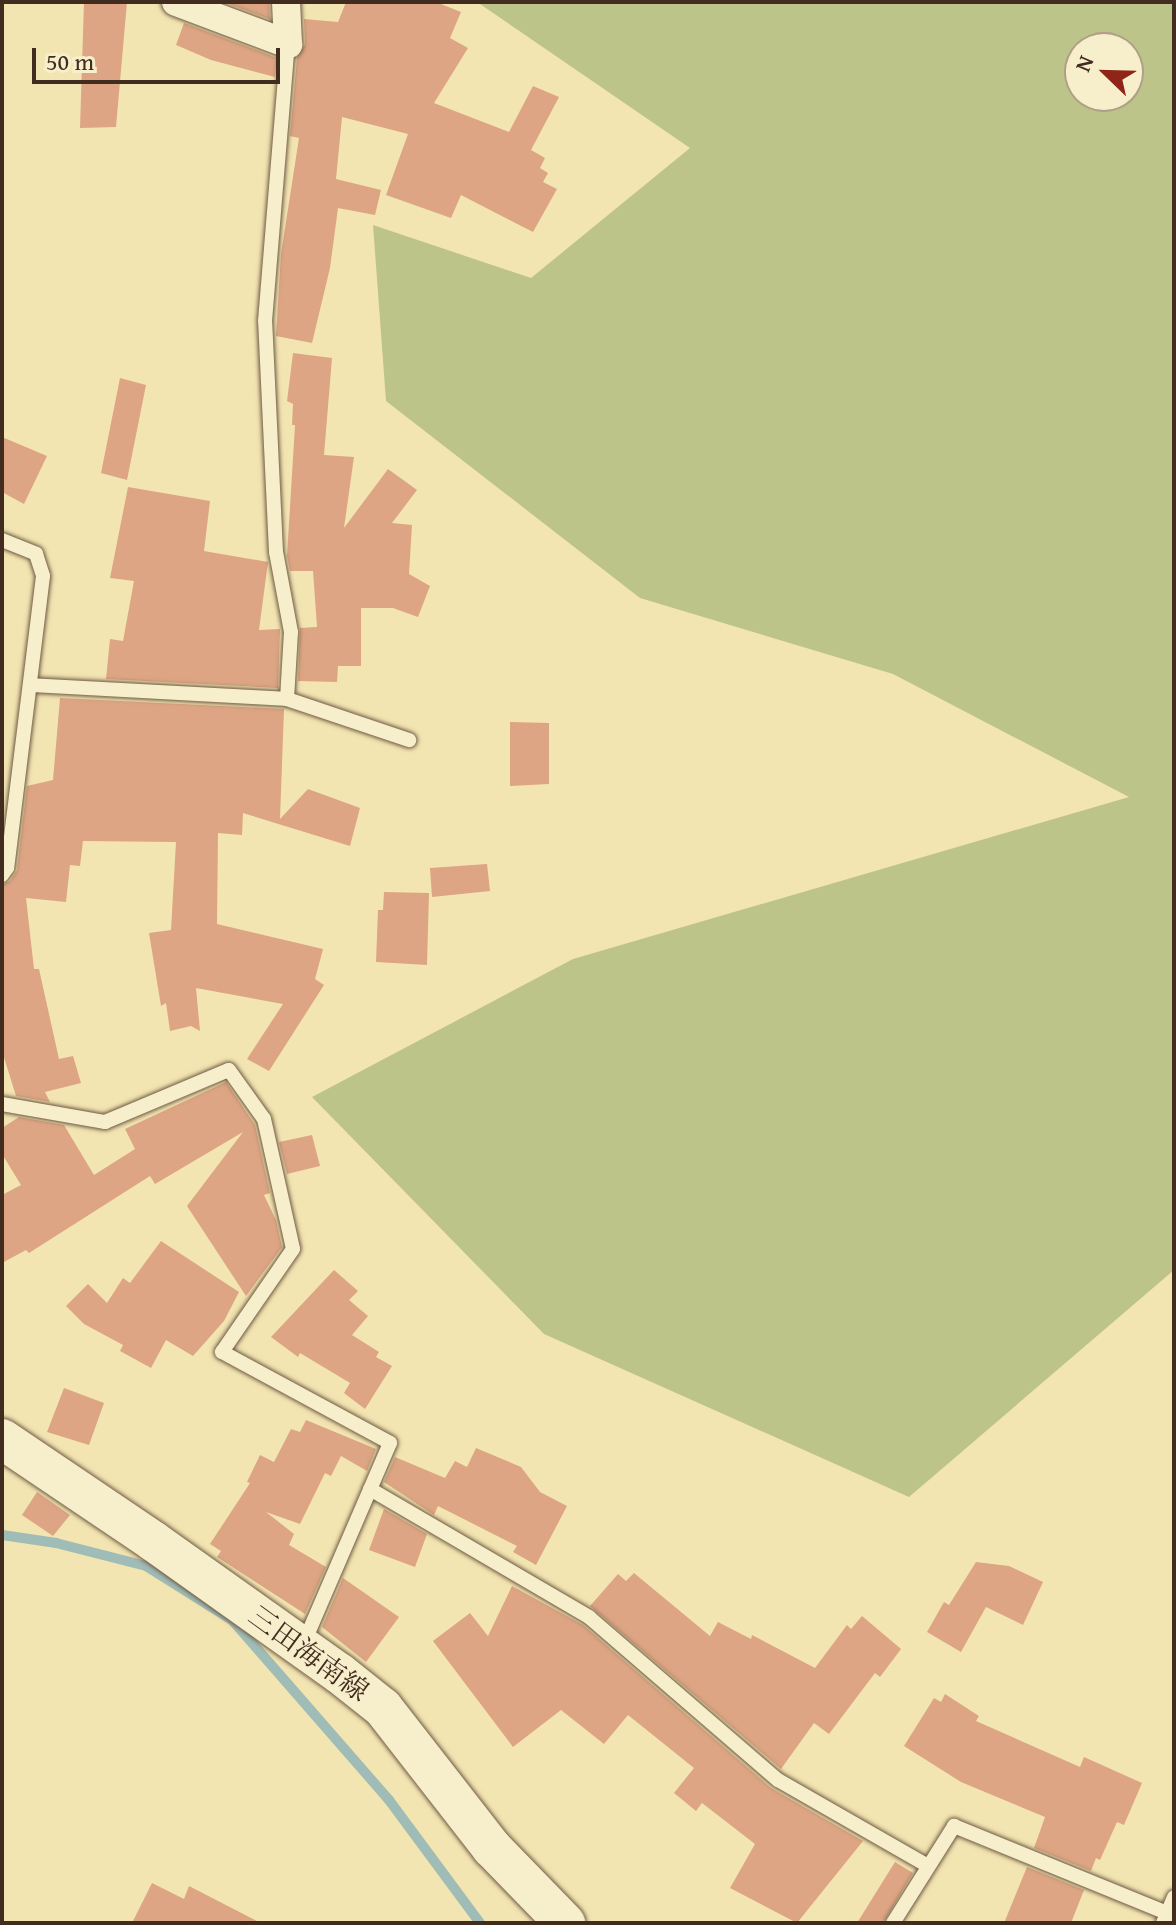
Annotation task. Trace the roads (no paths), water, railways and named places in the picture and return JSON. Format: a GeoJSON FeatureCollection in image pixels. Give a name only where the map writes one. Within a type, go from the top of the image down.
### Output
{"type":"FeatureCollection","features":[{"type":"Feature","properties":{"kind":"main road","name":"三田海南線"},"geometry":{"type":"LineString","coordinates":[[2,1439],[302,1647],[383,1708],[492,1848],[565,1923]]}},
{"type":"Feature","properties":{"kind":"street"},"geometry":{"type":"LineString","coordinates":[[176,2],[288,44],[286,2]]}},
{"type":"Feature","properties":{"kind":"lane"},"geometry":{"type":"LineString","coordinates":[[287,699],[291,632],[276,552],[265,321],[288,44]]}},
{"type":"Feature","properties":{"kind":"lane"},"geometry":{"type":"LineString","coordinates":[[2,540],[36,554],[43,576],[7,868],[2,875]]}},
{"type":"Feature","properties":{"kind":"lane"},"geometry":{"type":"LineString","coordinates":[[30,685],[287,699],[409,740]]}},
{"type":"Feature","properties":{"kind":"lane"},"geometry":{"type":"LineString","coordinates":[[2,1104],[105,1122],[229,1070],[264,1119],[293,1249],[222,1352],[390,1443],[302,1647]]}},
{"type":"Feature","properties":{"kind":"lane"},"geometry":{"type":"LineString","coordinates":[[370,1489],[589,1617],[778,1780],[928,1866]]}},
{"type":"Feature","properties":{"kind":"lane"},"geometry":{"type":"LineString","coordinates":[[893,1923],[954,1826],[1168,1917],[1174,1897]]}},
{"type":"Feature","properties":{"kind":"waterway"},"geometry":{"type":"LineString","coordinates":[[2,1535],[56,1543],[146,1566],[232,1620],[389,1800],[480,1923]]}}]}
